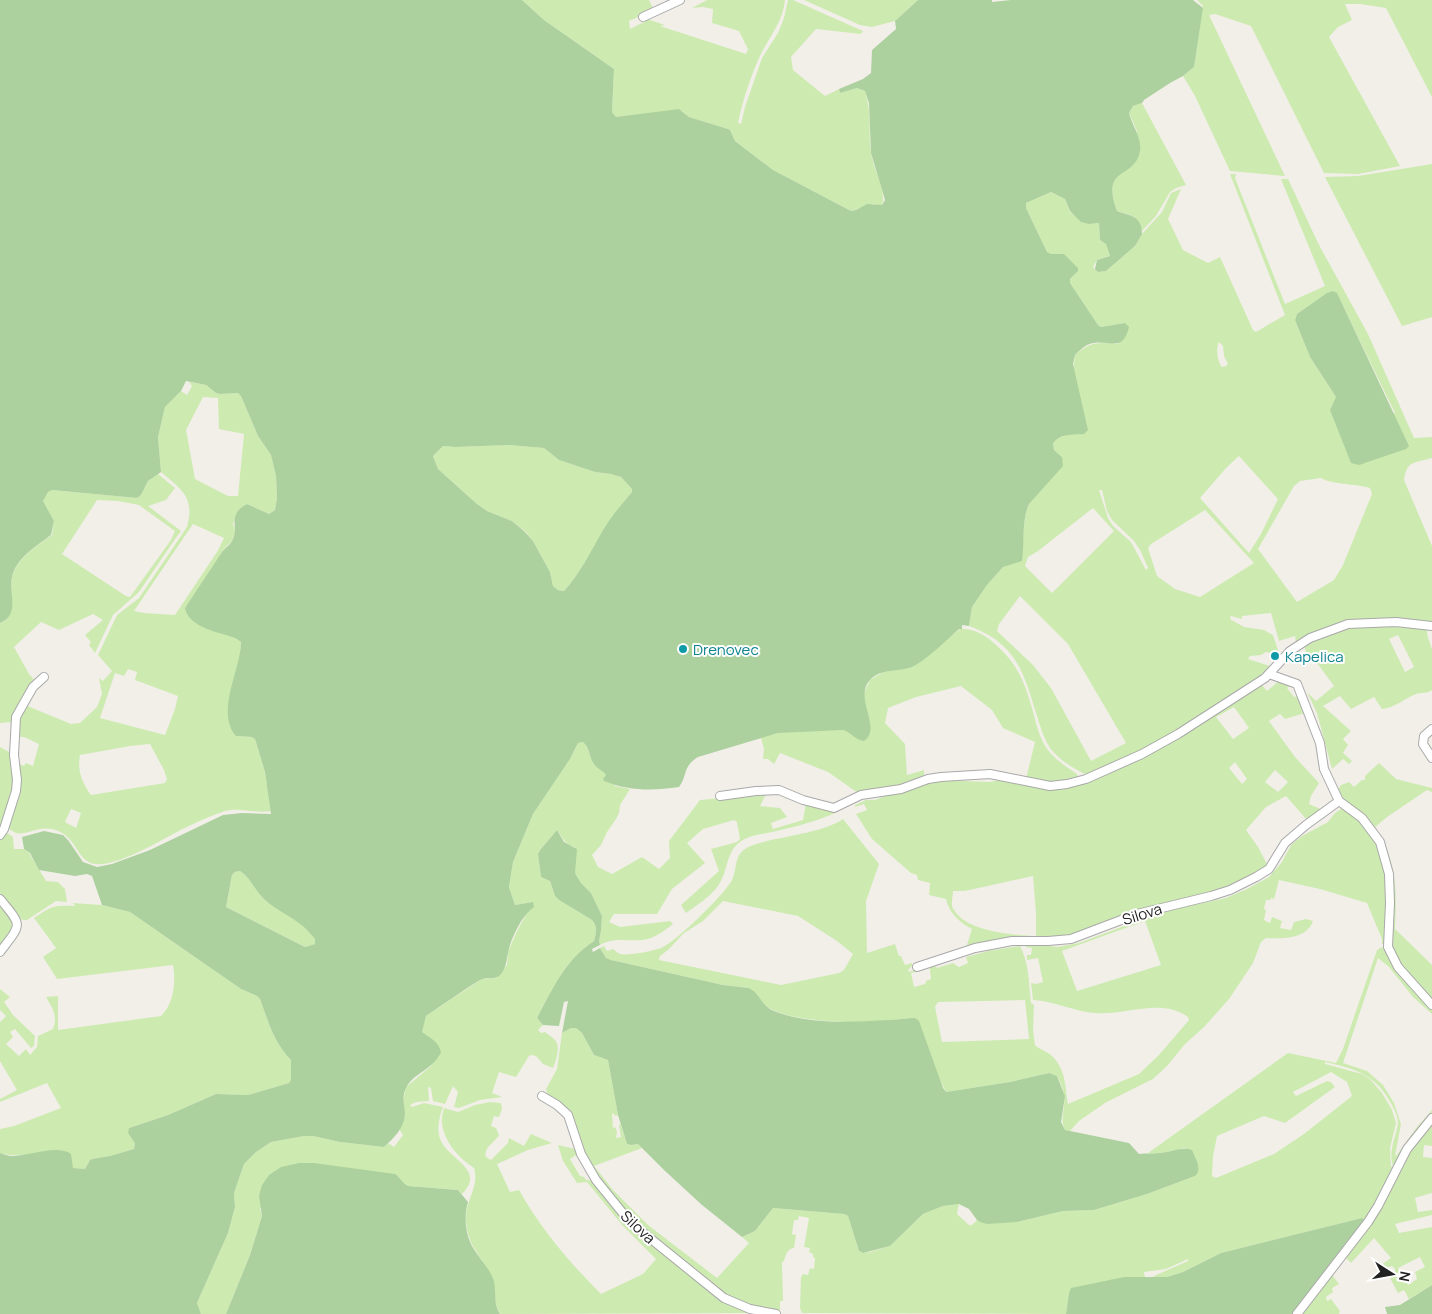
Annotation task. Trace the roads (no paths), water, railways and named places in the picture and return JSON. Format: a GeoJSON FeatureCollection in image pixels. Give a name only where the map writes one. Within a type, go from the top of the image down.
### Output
{"type":"FeatureCollection","features":[{"type":"Feature","properties":{"kind":"street"},"geometry":{"type":"LineString","coordinates":[[643,17],[680,0]]}},
{"type":"Feature","properties":{"kind":"street"},"geometry":{"type":"LineString","coordinates":[[720,796],[756,790],[779,790],[803,800],[834,808],[861,796],[901,789],[928,779],[940,777],[990,774],[1041,785],[1067,784],[1142,754],[1178,734],[1257,684],[1290,651],[1310,638],[1348,624],[1396,622],[1432,626]]}},
{"type":"Feature","properties":{"kind":"street"},"geometry":{"type":"LineString","coordinates":[[1269,674],[1297,684],[1320,743],[1324,769],[1339,801],[1362,818],[1380,842],[1389,874],[1388,947],[1398,966],[1432,1005]]}},
{"type":"Feature","properties":{"kind":"street"},"geometry":{"type":"LineString","coordinates":[[0,835],[4,829],[16,791],[17,780],[14,755],[16,716],[33,687],[44,676]]}},
{"type":"Feature","properties":{"kind":"street"},"geometry":{"type":"LineString","coordinates":[[1432,729],[1424,736],[1423,744],[1432,758]]}},
{"type":"Feature","properties":{"kind":"street","name":"Silova"},"geometry":{"type":"LineString","coordinates":[[917,967],[975,948],[1031,940],[1048,942],[1070,939],[1137,914],[1230,890],[1256,878],[1269,869],[1285,843],[1339,801]]}},
{"type":"Feature","properties":{"kind":"street"},"geometry":{"type":"LineString","coordinates":[[0,899],[15,916],[17,922],[15,932],[0,952]]}},
{"type":"Feature","properties":{"kind":"street","name":"Silova"},"geometry":{"type":"LineString","coordinates":[[542,1096],[568,1114],[581,1154],[596,1180],[630,1222],[724,1298],[750,1309],[776,1314]]}},
{"type":"Feature","properties":{"kind":"street"},"geometry":{"type":"LineString","coordinates":[[1297,1314],[1368,1222],[1407,1150],[1432,1118]]}},
{"type":"Feature","properties":{"kind":"place","name":"Drenovec"},"geometry":{"type":"Point","coordinates":[683,649]}},
{"type":"Feature","properties":{"kind":"place","name":"Kapelica"},"geometry":{"type":"Point","coordinates":[1275,656]}}]}
